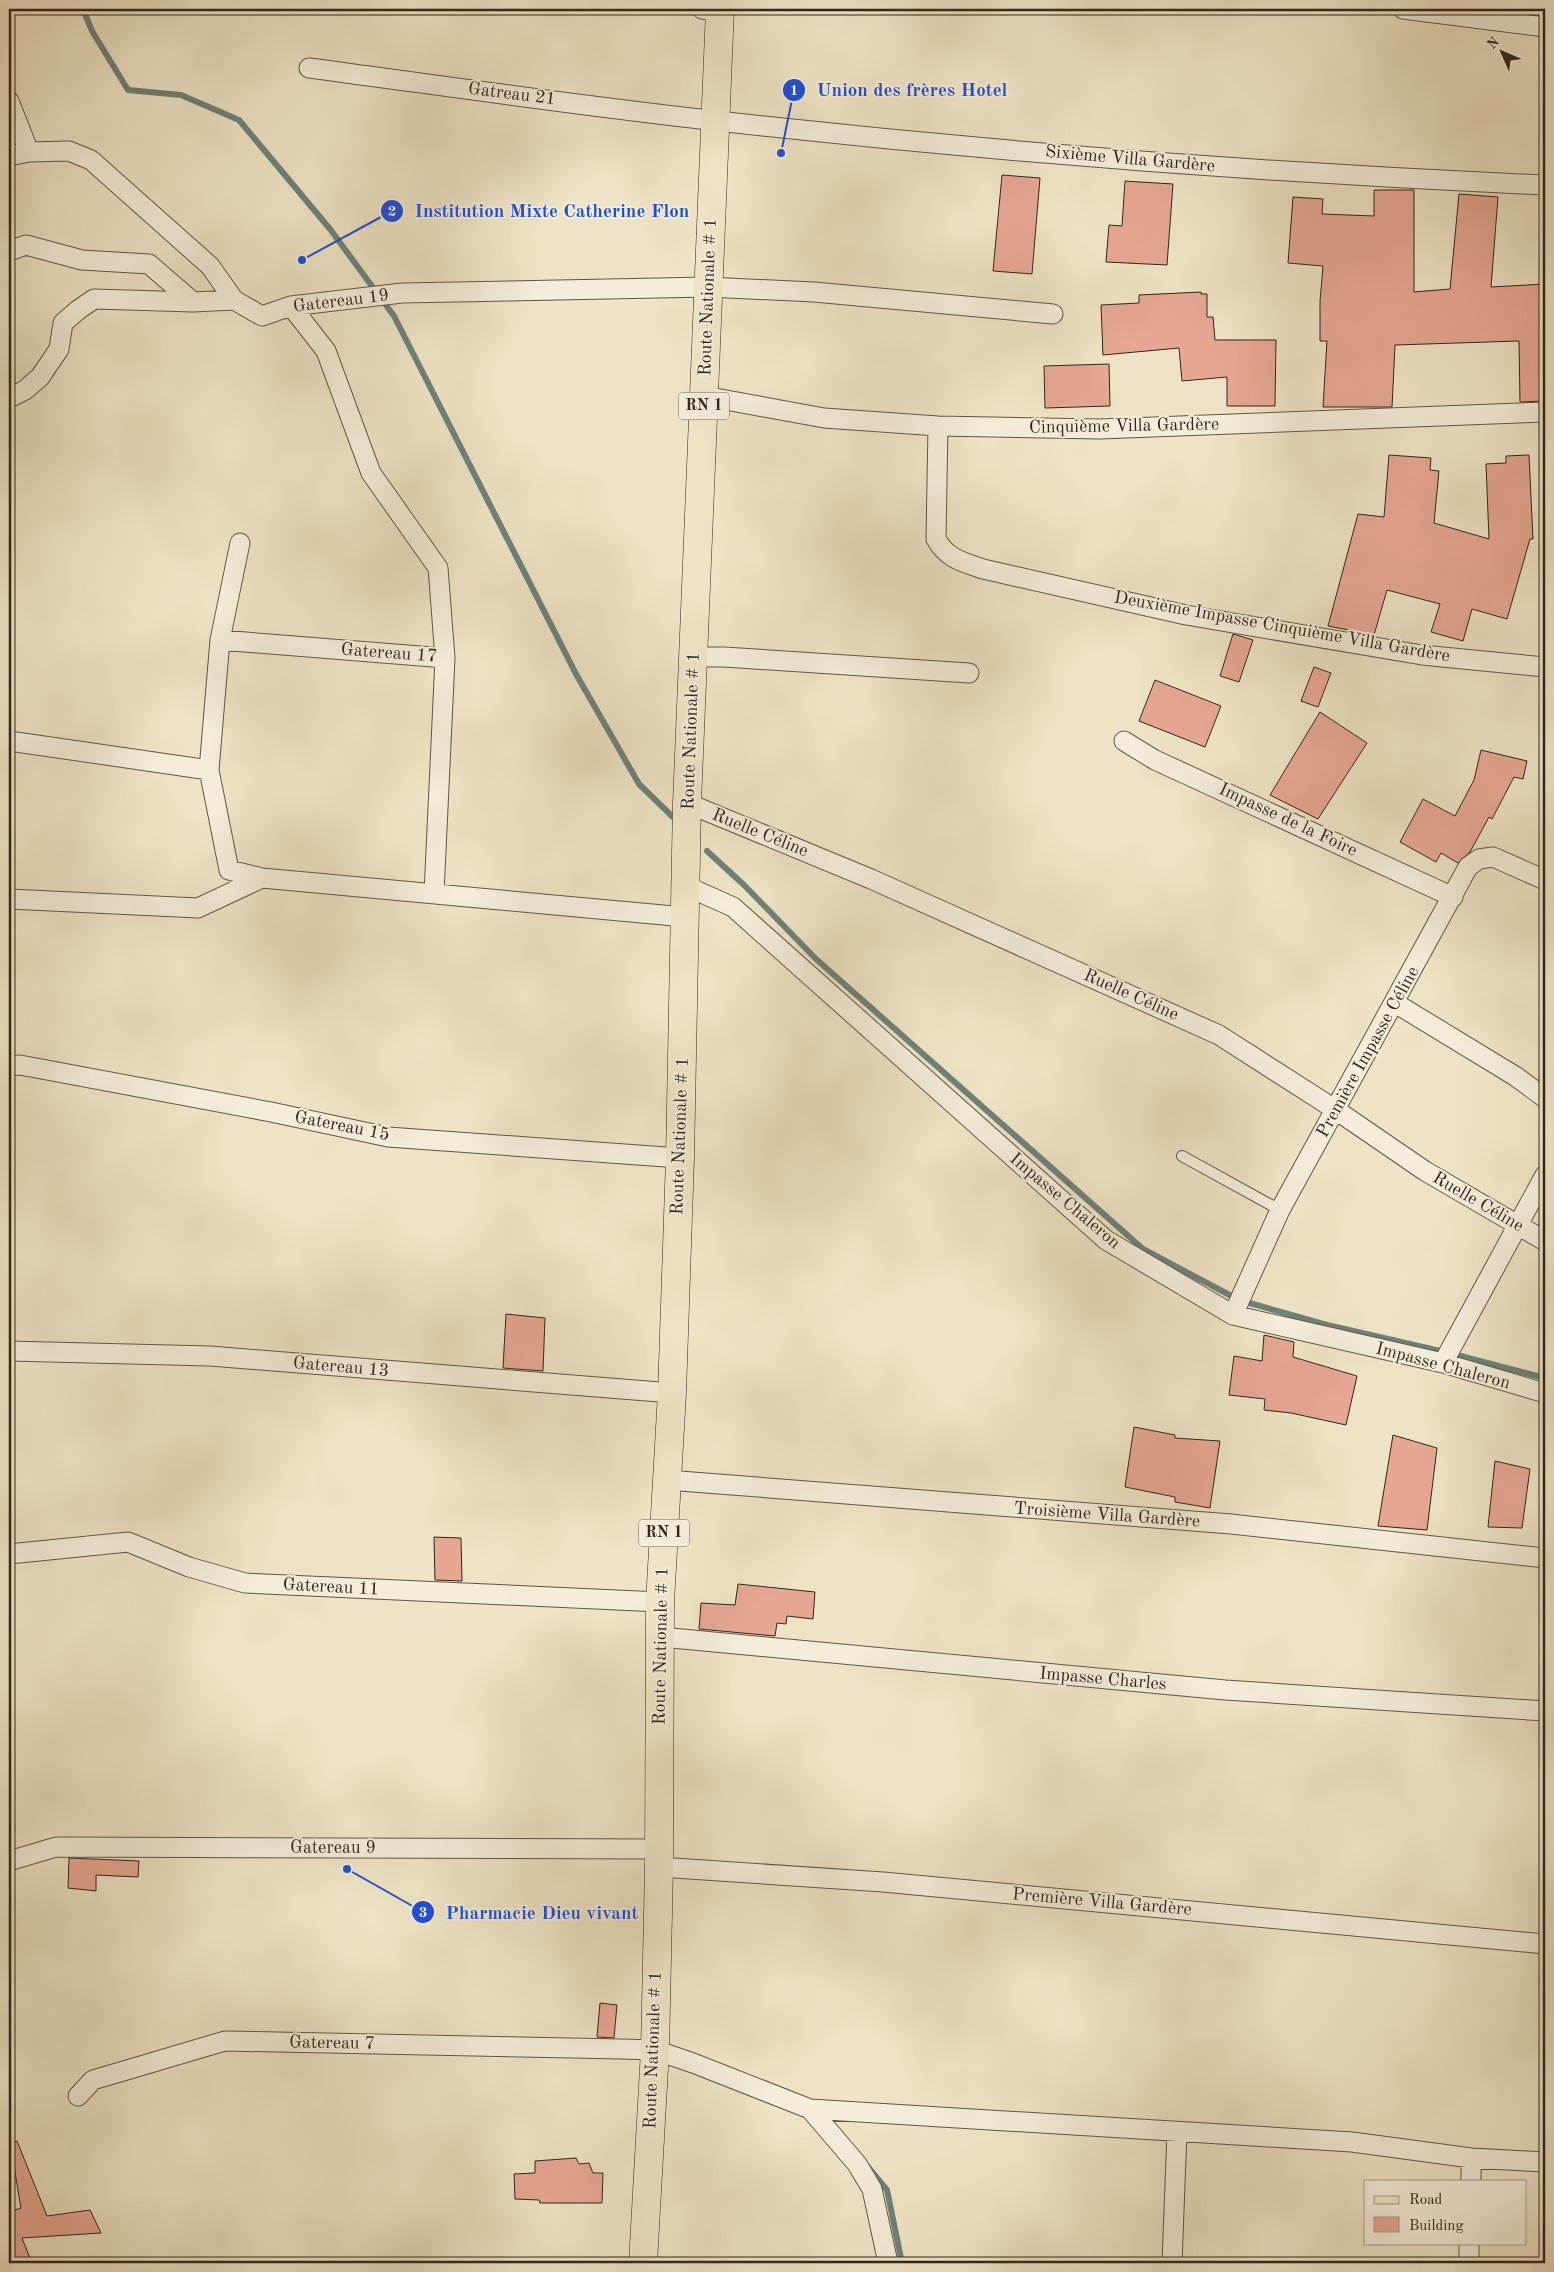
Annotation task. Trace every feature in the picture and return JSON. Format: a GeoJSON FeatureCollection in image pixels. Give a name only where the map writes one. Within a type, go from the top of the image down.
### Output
{"type":"FeatureCollection","features":[{"type":"Feature","properties":{"kind":"main road","name":"Route Nationale # 1"},"geometry":{"type":"LineString","coordinates":[[643,2263],[655,2050],[659,1858],[660,1602],[672,1393],[680,1158],[688,803],[715,121],[714,9]]}},
{"type":"Feature","properties":{"kind":"street"},"geometry":{"type":"LineString","coordinates":[[1403,9],[1545,27]]}},
{"type":"Feature","properties":{"kind":"street","name":"Gatreau 21"},"geometry":{"type":"LineString","coordinates":[[309,68],[715,121]]}},
{"type":"Feature","properties":{"kind":"street"},"geometry":{"type":"LineString","coordinates":[[9,101],[29,152]]}},
{"type":"Feature","properties":{"kind":"street","name":"Sixième Villa Gardère"},"geometry":{"type":"LineString","coordinates":[[715,121],[911,141],[1345,176],[1545,186]]}},
{"type":"Feature","properties":{"kind":"street","name":"Gatereau 19"},"geometry":{"type":"LineString","coordinates":[[9,156],[29,152],[69,151],[91,160],[210,266],[234,300],[262,316],[291,306],[402,293],[708,287],[814,292],[1053,314]]}},
{"type":"Feature","properties":{"kind":"street"},"geometry":{"type":"LineString","coordinates":[[9,251],[26,245],[82,260],[148,264],[193,302]]}},
{"type":"Feature","properties":{"kind":"street"},"geometry":{"type":"LineString","coordinates":[[9,398],[25,390],[40,377],[58,349],[63,324],[94,299],[193,302],[234,300]]}},
{"type":"Feature","properties":{"kind":"street","name":"Gatereau 17"},"geometry":{"type":"LineString","coordinates":[[220,640],[445,658],[438,568],[371,473],[326,351],[291,306]]}},
{"type":"Feature","properties":{"kind":"street","name":"Cinquième Villa Gardère"},"geometry":{"type":"LineString","coordinates":[[704,396],[824,418],[938,426],[1100,429],[1545,412]]}},
{"type":"Feature","properties":{"kind":"street","name":"Deuxième Impasse Cinquième Villa Gardère"},"geometry":{"type":"LineString","coordinates":[[938,426],[936,540],[942,551],[952,558],[983,570],[1186,615],[1422,654],[1545,667]]}},
{"type":"Feature","properties":{"kind":"street"},"geometry":{"type":"LineString","coordinates":[[240,543],[220,640],[209,770],[229,870],[262,878],[685,917]]}},
{"type":"Feature","properties":{"kind":"street"},"geometry":{"type":"LineString","coordinates":[[694,657],[724,657],[969,673]]}},
{"type":"Feature","properties":{"kind":"street"},"geometry":{"type":"LineString","coordinates":[[434,894],[445,658]]}},
{"type":"Feature","properties":{"kind":"street"},"geometry":{"type":"LineString","coordinates":[[9,741],[209,770]]}},
{"type":"Feature","properties":{"kind":"street","name":"Impasse de la Foire"},"geometry":{"type":"LineString","coordinates":[[1124,741],[1155,760],[1453,897]]}},
{"type":"Feature","properties":{"kind":"street","name":"Ruelle Céline"},"geometry":{"type":"LineString","coordinates":[[688,803],[871,878],[1220,1035],[1336,1110],[1425,1171],[1545,1241]]}},
{"type":"Feature","properties":{"kind":"street","name":"Première Impasse Céline"},"geometry":{"type":"LineString","coordinates":[[1233,1315],[1280,1210],[1396,1003],[1468,868],[1479,859],[1493,857],[1545,880]]}},
{"type":"Feature","properties":{"kind":"street"},"geometry":{"type":"LineString","coordinates":[[9,899],[198,908],[262,878]]}},
{"type":"Feature","properties":{"kind":"street","name":"Impasse Chaleron"},"geometry":{"type":"LineString","coordinates":[[686,886],[733,907],[1106,1240],[1233,1315],[1443,1364],[1545,1393]]}},
{"type":"Feature","properties":{"kind":"street"},"geometry":{"type":"LineString","coordinates":[[1396,1003],[1515,1076],[1545,1098]]}},
{"type":"Feature","properties":{"kind":"street","name":"Gatereau 15"},"geometry":{"type":"LineString","coordinates":[[9,1066],[20,1065],[122,1084],[271,1112],[388,1137],[680,1158]]}},
{"type":"Feature","properties":{"kind":"street"},"geometry":{"type":"LineString","coordinates":[[1443,1364],[1545,1175]]}},
{"type":"Feature","properties":{"kind":"street","name":"Gatereau 13"},"geometry":{"type":"LineString","coordinates":[[9,1351],[210,1356],[672,1393]]}},
{"type":"Feature","properties":{"kind":"street","name":"Troisième Villa Gardère"},"geometry":{"type":"LineString","coordinates":[[667,1480],[1231,1524],[1545,1558]]}},
{"type":"Feature","properties":{"kind":"street","name":"Gatereau 11"},"geometry":{"type":"LineString","coordinates":[[9,1554],[128,1542],[189,1567],[245,1583],[660,1602]]}},
{"type":"Feature","properties":{"kind":"street","name":"Impasse Charles"},"geometry":{"type":"LineString","coordinates":[[661,1637],[1225,1690],[1545,1710]]}},
{"type":"Feature","properties":{"kind":"street","name":"Gatereau 9"},"geometry":{"type":"LineString","coordinates":[[9,1861],[56,1847],[659,1858]]}},
{"type":"Feature","properties":{"kind":"street","name":"Première Villa Gardère"},"geometry":{"type":"LineString","coordinates":[[659,1858],[883,1882],[1545,1944]]}},
{"type":"Feature","properties":{"kind":"street","name":"Gatereau 7"},"geometry":{"type":"LineString","coordinates":[[78,2096],[93,2080],[225,2041],[655,2050],[810,2109]]}},
{"type":"Feature","properties":{"kind":"street"},"geometry":{"type":"LineString","coordinates":[[810,2109],[1352,2142],[1471,2158],[1545,2162]]}},
{"type":"Feature","properties":{"kind":"street"},"geometry":{"type":"LineString","coordinates":[[810,2109],[857,2164],[872,2189],[888,2263]]}},
{"type":"Feature","properties":{"kind":"street"},"geometry":{"type":"LineString","coordinates":[[1172,2263],[1177,2132]]}},
{"type":"Feature","properties":{"kind":"street"},"geometry":{"type":"LineString","coordinates":[[1471,2158],[1471,2180]]}},
{"type":"Feature","properties":{"kind":"street"},"geometry":{"type":"LineString","coordinates":[[1469,2244],[1469,2263]]}},
{"type":"Feature","properties":{"kind":"lane"},"geometry":{"type":"LineString","coordinates":[[1182,1156],[1280,1210]]}},
{"type":"Feature","properties":{"kind":"building"},"geometry":{"type":"Polygon","coordinates":[[[1002,175],[1040,178],[1032,274],[993,271],[1002,175]]]}},
{"type":"Feature","properties":{"kind":"building"},"geometry":{"type":"Polygon","coordinates":[[[1125,181],[1173,184],[1167,265],[1106,262],[1109,225],[1122,226],[1125,181]]]}},
{"type":"Feature","properties":{"kind":"building"},"geometry":{"type":"Polygon","coordinates":[[[1374,190],[1414,190],[1414,292],[1450,289],[1459,194],[1498,197],[1491,287],[1545,284],[1545,401],[1520,402],[1519,341],[1395,345],[1392,407],[1323,407],[1327,341],[1320,341],[1320,301],[1323,266],[1288,263],[1293,197],[1323,199],[1322,214],[1374,216],[1374,190]]]}},
{"type":"Feature","properties":{"kind":"building"},"geometry":{"type":"Polygon","coordinates":[[[1201,292],[1201,294],[1207,294],[1207,317],[1213,317],[1215,340],[1276,340],[1275,406],[1227,406],[1227,377],[1182,381],[1179,348],[1103,355],[1101,305],[1139,303],[1139,295],[1201,292]]]}},
{"type":"Feature","properties":{"kind":"building"},"geometry":{"type":"Polygon","coordinates":[[[1109,364],[1110,406],[1045,408],[1044,366],[1109,364]]]}},
{"type":"Feature","properties":{"kind":"building"},"geometry":{"type":"Polygon","coordinates":[[[1389,455],[1431,458],[1430,470],[1439,471],[1434,523],[1489,539],[1486,464],[1506,463],[1506,456],[1529,455],[1533,539],[1530,539],[1507,619],[1472,609],[1463,641],[1431,632],[1440,604],[1387,590],[1374,635],[1328,626],[1358,514],[1384,517],[1389,455]]]}},
{"type":"Feature","properties":{"kind":"building"},"geometry":{"type":"Polygon","coordinates":[[[1233,634],[1253,640],[1239,682],[1220,676],[1233,634]]]}},
{"type":"Feature","properties":{"kind":"building"},"geometry":{"type":"Polygon","coordinates":[[[1314,667],[1331,673],[1318,707],[1301,701],[1314,667]]]}},
{"type":"Feature","properties":{"kind":"building"},"geometry":{"type":"Polygon","coordinates":[[[1155,680],[1221,706],[1205,747],[1139,721],[1155,680]]]}},
{"type":"Feature","properties":{"kind":"building"},"geometry":{"type":"Polygon","coordinates":[[[1320,712],[1367,743],[1318,819],[1270,795],[1320,712]]]}},
{"type":"Feature","properties":{"kind":"building"},"geometry":{"type":"Polygon","coordinates":[[[1481,750],[1527,761],[1523,779],[1514,777],[1492,819],[1489,817],[1470,852],[1458,863],[1441,853],[1436,862],[1400,842],[1423,799],[1455,816],[1474,780],[1481,750]]]}},
{"type":"Feature","properties":{"kind":"building"},"geometry":{"type":"Polygon","coordinates":[[[506,1314],[545,1318],[543,1371],[503,1368],[506,1314]]]}},
{"type":"Feature","properties":{"kind":"building"},"geometry":{"type":"Polygon","coordinates":[[[1264,1335],[1294,1342],[1293,1357],[1357,1376],[1346,1425],[1291,1413],[1264,1410],[1265,1399],[1229,1395],[1234,1356],[1262,1361],[1264,1335]]]}},
{"type":"Feature","properties":{"kind":"building"},"geometry":{"type":"Polygon","coordinates":[[[1134,1427],[1175,1435],[1175,1438],[1220,1441],[1210,1508],[1175,1502],[1175,1497],[1125,1487],[1134,1427]]]}},
{"type":"Feature","properties":{"kind":"building"},"geometry":{"type":"Polygon","coordinates":[[[1393,1435],[1437,1448],[1427,1530],[1378,1526],[1393,1435]]]}},
{"type":"Feature","properties":{"kind":"building"},"geometry":{"type":"Polygon","coordinates":[[[1495,1461],[1530,1469],[1522,1528],[1488,1527],[1495,1461]]]}},
{"type":"Feature","properties":{"kind":"building"},"geometry":{"type":"Polygon","coordinates":[[[434,1537],[461,1538],[462,1581],[435,1580],[434,1537]]]}},
{"type":"Feature","properties":{"kind":"building"},"geometry":{"type":"Polygon","coordinates":[[[738,1584],[815,1592],[813,1619],[787,1616],[786,1624],[777,1623],[775,1636],[699,1629],[701,1603],[735,1605],[738,1584]]]}},
{"type":"Feature","properties":{"kind":"building"},"geometry":{"type":"Polygon","coordinates":[[[69,1858],[139,1861],[138,1877],[96,1875],[96,1891],[68,1888],[69,1858]]]}},
{"type":"Feature","properties":{"kind":"building"},"geometry":{"type":"Polygon","coordinates":[[[600,2003],[617,2005],[614,2038],[597,2037],[600,2003]]]}},
{"type":"Feature","properties":{"kind":"building"},"geometry":{"type":"Polygon","coordinates":[[[17,2141],[47,2216],[90,2210],[101,2233],[22,2238],[32,2263],[13,2263],[9,2244],[9,2212],[21,2208],[10,2143],[17,2141]]]}},
{"type":"Feature","properties":{"kind":"building"},"geometry":{"type":"Polygon","coordinates":[[[576,2158],[579,2164],[589,2163],[593,2173],[603,2173],[602,2203],[540,2203],[539,2200],[515,2199],[514,2174],[535,2173],[535,2161],[576,2158]]]}},
{"type":"Feature","properties":{"kind":"waterway"},"geometry":{"type":"LineString","coordinates":[[83,9],[92,31],[128,90],[181,95],[239,120],[330,229],[394,316],[576,674],[639,784],[676,820]]}},
{"type":"Feature","properties":{"kind":"waterway"},"geometry":{"type":"LineString","coordinates":[[707,851],[744,885],[816,959],[1143,1249],[1239,1300],[1327,1325],[1449,1353],[1545,1378]]}},
{"type":"Feature","properties":{"kind":"waterway"},"geometry":{"type":"LineString","coordinates":[[868,2167],[887,2190],[902,2263]]}},
{"type":"Feature","properties":{"kind":"place","name":"Union des frères Hotel"},"geometry":{"type":"Point","coordinates":[781,153]}},
{"type":"Feature","properties":{"kind":"place","name":"Institution Mixte Catherine Flon"},"geometry":{"type":"Point","coordinates":[302,260]}},
{"type":"Feature","properties":{"kind":"place","name":"Pharmacie Dieu vivant"},"geometry":{"type":"Point","coordinates":[347,1869]}}]}
